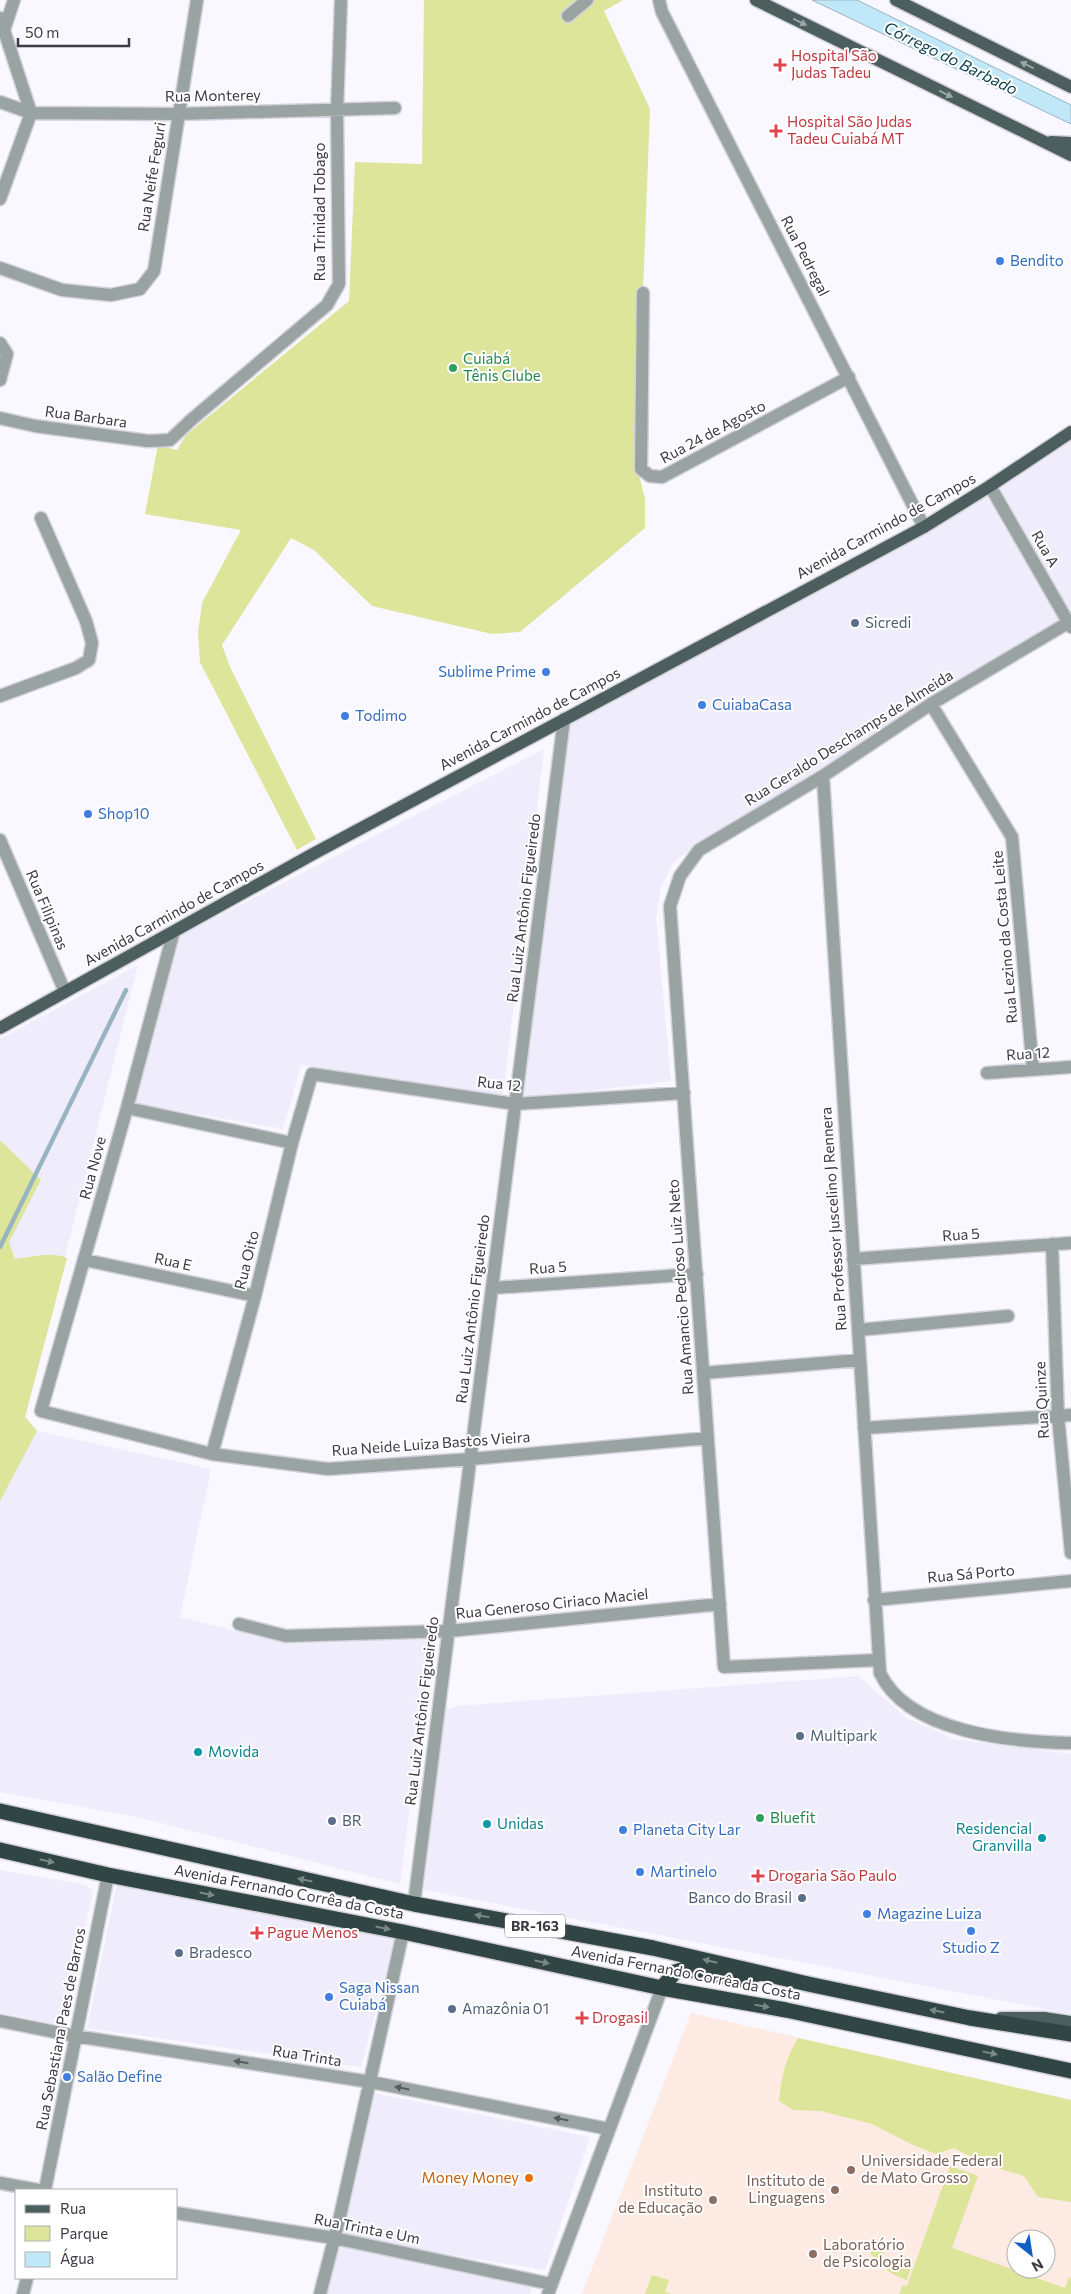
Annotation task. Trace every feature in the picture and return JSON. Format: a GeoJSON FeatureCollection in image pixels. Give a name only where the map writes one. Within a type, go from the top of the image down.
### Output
{"type":"FeatureCollection","features":[{"type":"Feature","properties":{"kind":"highway","name":"Avenida Fernando Corrêa da Costa"},"geometry":{"type":"LineString","coordinates":[[0,1811],[414,1904],[653,1948],[970,2018],[1071,2034]]}},
{"type":"Feature","properties":{"kind":"highway","name":"Avenida Fernando Corrêa da Costa"},"geometry":{"type":"LineString","coordinates":[[0,1850],[108,1875],[403,1932],[662,1988],[795,2012],[1071,2071]]}},
{"type":"Feature","properties":{"kind":"highway"},"geometry":{"type":"LineString","coordinates":[[662,1988],[675,1972],[685,1969],[740,1979],[761,1973]]}},
{"type":"Feature","properties":{"kind":"main road"},"geometry":{"type":"LineString","coordinates":[[756,0],[1071,155]]}},
{"type":"Feature","properties":{"kind":"main road"},"geometry":{"type":"LineString","coordinates":[[896,0],[1071,87]]}},
{"type":"Feature","properties":{"kind":"main road"},"geometry":{"type":"LineString","coordinates":[[1043,142],[1071,143]]}},
{"type":"Feature","properties":{"kind":"main road","name":"Avenida Carmindo de Campos"},"geometry":{"type":"LineString","coordinates":[[0,1028],[313,854],[924,527],[1071,432]]}},
{"type":"Feature","properties":{"kind":"main road","name":"Avenida Fernando Corrêa da Costa"},"geometry":{"type":"LineString","coordinates":[[970,2018],[1044,2018],[1071,2022]]}},
{"type":"Feature","properties":{"kind":"street"},"geometry":{"type":"LineString","coordinates":[[0,199],[31,113],[2,23],[14,0]]}},
{"type":"Feature","properties":{"kind":"street","name":"Rua Neife Feguri"},"geometry":{"type":"LineString","coordinates":[[0,268],[62,290],[111,295],[140,289],[154,271],[197,0]]}},
{"type":"Feature","properties":{"kind":"street","name":"Rua Trinidad Tobago"},"geometry":{"type":"LineString","coordinates":[[170,440],[327,305],[339,284],[336,111],[341,0]]}},
{"type":"Feature","properties":{"kind":"street"},"geometry":{"type":"LineString","coordinates":[[568,16],[586,0]]}},
{"type":"Feature","properties":{"kind":"street","name":"Rua Pedregal"},"geometry":{"type":"LineString","coordinates":[[659,0],[662,12],[924,527]]}},
{"type":"Feature","properties":{"kind":"street","name":"Rua Monterey"},"geometry":{"type":"LineString","coordinates":[[0,102],[31,113],[178,114],[395,108]]}},
{"type":"Feature","properties":{"kind":"street","name":"Rua 24 de Agosto"},"geometry":{"type":"LineString","coordinates":[[643,293],[641,469],[650,476],[662,477],[849,378]]}},
{"type":"Feature","properties":{"kind":"street"},"geometry":{"type":"LineString","coordinates":[[0,342],[7,354],[0,380]]}},
{"type":"Feature","properties":{"kind":"street","name":"Rua Barbara"},"geometry":{"type":"LineString","coordinates":[[0,418],[35,426],[148,441],[170,440]]}},
{"type":"Feature","properties":{"kind":"street","name":"Rua A"},"geometry":{"type":"LineString","coordinates":[[990,486],[1070,624]]}},
{"type":"Feature","properties":{"kind":"street"},"geometry":{"type":"LineString","coordinates":[[0,696],[76,668],[89,660],[92,643],[86,621],[41,518]]}},
{"type":"Feature","properties":{"kind":"street","name":"Rua Geraldo Deschamps de Almeida"},"geometry":{"type":"LineString","coordinates":[[670,906],[680,876],[699,850],[823,776],[930,704],[1070,624]]}},
{"type":"Feature","properties":{"kind":"street","name":"Rua Lezino da Costa Leite"},"geometry":{"type":"LineString","coordinates":[[930,704],[1012,837],[1033,1070]]}},
{"type":"Feature","properties":{"kind":"street","name":"Rua Luiz Antônio Figueiredo"},"geometry":{"type":"LineString","coordinates":[[414,1904],[564,719]]}},
{"type":"Feature","properties":{"kind":"street","name":"Rua Professor Juscelino J Rennera"},"geometry":{"type":"LineString","coordinates":[[823,776],[880,1673],[888,1688],[900,1701],[924,1716],[985,1734],[1041,1742],[1071,1743]]}},
{"type":"Feature","properties":{"kind":"street","name":"Rua Filipinas"},"geometry":{"type":"LineString","coordinates":[[0,840],[64,992]]}},
{"type":"Feature","properties":{"kind":"street","name":"Rua Amancio Pedroso Luiz Neto"},"geometry":{"type":"LineString","coordinates":[[670,906],[724,1667],[878,1660]]}},
{"type":"Feature","properties":{"kind":"street","name":"Rua Nove"},"geometry":{"type":"LineString","coordinates":[[41,1411],[85,1260],[172,934]]}},
{"type":"Feature","properties":{"kind":"street","name":"Rua 12"},"geometry":{"type":"LineString","coordinates":[[987,1073],[1071,1067]]}},
{"type":"Feature","properties":{"kind":"street","name":"Rua 12"},"geometry":{"type":"LineString","coordinates":[[312,1074],[515,1104],[684,1093]]}},
{"type":"Feature","properties":{"kind":"street","name":"Rua Oito"},"geometry":{"type":"LineString","coordinates":[[212,1454],[255,1296],[292,1143],[312,1074]]}},
{"type":"Feature","properties":{"kind":"street"},"geometry":{"type":"LineString","coordinates":[[126,1108],[292,1143]]}},
{"type":"Feature","properties":{"kind":"street","name":"Rua 5"},"geometry":{"type":"LineString","coordinates":[[853,1260],[1071,1242]]}},
{"type":"Feature","properties":{"kind":"street","name":"Rua Quinze"},"geometry":{"type":"LineString","coordinates":[[1052,1244],[1065,1416],[1071,1553]]}},
{"type":"Feature","properties":{"kind":"street","name":"Rua E"},"geometry":{"type":"LineString","coordinates":[[85,1260],[255,1296]]}},
{"type":"Feature","properties":{"kind":"street","name":"Rua 5"},"geometry":{"type":"LineString","coordinates":[[492,1288],[696,1274]]}},
{"type":"Feature","properties":{"kind":"street"},"geometry":{"type":"LineString","coordinates":[[858,1330],[1008,1316]]}},
{"type":"Feature","properties":{"kind":"street"},"geometry":{"type":"LineString","coordinates":[[704,1373],[860,1360]]}},
{"type":"Feature","properties":{"kind":"street","name":"Rua Neide Luiza Bastos Vieira"},"geometry":{"type":"LineString","coordinates":[[41,1411],[212,1454],[328,1468],[471,1459],[708,1438]]}},
{"type":"Feature","properties":{"kind":"street"},"geometry":{"type":"LineString","coordinates":[[864,1428],[1065,1416]]}},
{"type":"Feature","properties":{"kind":"street","name":"Rua Sá Porto"},"geometry":{"type":"LineString","coordinates":[[874,1600],[1071,1581]]}},
{"type":"Feature","properties":{"kind":"street","name":"Rua Generoso Ciriaco Maciel"},"geometry":{"type":"LineString","coordinates":[[239,1624],[286,1636],[449,1631],[720,1604]]}},
{"type":"Feature","properties":{"kind":"street","name":"Rua Sebastiana Paes de Barros"},"geometry":{"type":"LineString","coordinates":[[45,2189],[108,1875]]}},
{"type":"Feature","properties":{"kind":"street"},"geometry":{"type":"LineString","coordinates":[[320,2294],[371,2082],[403,1932]]}},
{"type":"Feature","properties":{"kind":"street"},"geometry":{"type":"LineString","coordinates":[[549,2289],[662,1988]]}},
{"type":"Feature","properties":{"kind":"street","name":"Rua Trinta"},"geometry":{"type":"LineString","coordinates":[[0,2021],[75,2036],[371,2082],[609,2129]]}},
{"type":"Feature","properties":{"kind":"street"},"geometry":{"type":"LineString","coordinates":[[0,2183],[33,2189]]}},
{"type":"Feature","properties":{"kind":"street","name":"Rua Trinta e Um"},"geometry":{"type":"LineString","coordinates":[[178,2213],[334,2238],[549,2289]]}},
{"type":"Feature","properties":{"kind":"street"},"geometry":{"type":"LineString","coordinates":[[23,2294],[27,2279]]}},
{"type":"Feature","properties":{"kind":"shaded area"},"geometry":{"type":"Polygon","coordinates":[[[1071,438],[1071,611],[1070,612],[999,486],[1071,438]]]}},
{"type":"Feature","properties":{"kind":"shaded area"},"geometry":{"type":"Polygon","coordinates":[[[986,496],[1060,621],[701,842],[673,863],[661,887],[656,917],[671,1081],[520,1099],[569,725],[986,496]]]}},
{"type":"Feature","properties":{"kind":"shaded area"},"geometry":{"type":"Polygon","coordinates":[[[544,749],[503,1095],[301,1065],[283,1129],[133,1103],[178,937],[544,749]]]}},
{"type":"Feature","properties":{"kind":"shaded area"},"geometry":{"type":"Polygon","coordinates":[[[138,965],[25,1417],[37,1431],[211,1469],[180,1617],[288,1644],[431,1639],[400,1884],[137,1817],[0,1792],[0,1039],[138,965]]]}},
{"type":"Feature","properties":{"kind":"shaded area"},"geometry":{"type":"Polygon","coordinates":[[[860,1676],[907,1718],[954,1739],[1071,1754],[1071,2014],[424,1890],[444,1710],[458,1706],[860,1676]]]}},
{"type":"Feature","properties":{"kind":"shaded area"},"geometry":{"type":"Polygon","coordinates":[[[0,1870],[86,1885],[93,1891],[65,2019],[60,2025],[0,2013],[0,1870]]]}},
{"type":"Feature","properties":{"kind":"shaded area"},"geometry":{"type":"Polygon","coordinates":[[[117,1884],[395,1937],[361,2067],[87,2028],[117,1884]]]}},
{"type":"Feature","properties":{"kind":"shaded area","name":"Universidade Federal de Mato Grosso"},"geometry":{"type":"Polygon","coordinates":[[[691,2013],[1071,2100],[1071,2294],[582,2294],[691,2013]]]}},
{"type":"Feature","properties":{"kind":"shaded area"},"geometry":{"type":"Polygon","coordinates":[[[374,2093],[590,2137],[545,2270],[340,2237],[374,2093]]]}},
{"type":"Feature","properties":{"kind":"shaded area"},"geometry":{"type":"Polygon","coordinates":[[[335,2245],[533,2285],[530,2294],[324,2294],[335,2245]]]}},
{"type":"Feature","properties":{"kind":"green space","name":"Cuiabá Tênis Clube"},"geometry":{"type":"Polygon","coordinates":[[[424,0],[623,0],[604,11],[650,109],[637,448],[638,471],[645,499],[645,528],[520,632],[492,634],[372,606],[314,550],[291,538],[222,645],[230,667],[316,839],[297,850],[200,662],[198,633],[202,603],[241,530],[145,514],[158,445],[177,450],[186,435],[349,301],[355,162],[422,164],[424,0]]]}},
{"type":"Feature","properties":{"kind":"green space"},"geometry":{"type":"Polygon","coordinates":[[[0,1140],[41,1180],[9,1242],[15,1259],[48,1255],[67,1258],[25,1417],[37,1431],[0,1501],[0,1140]]]}},
{"type":"Feature","properties":{"kind":"green space"},"geometry":{"type":"Polygon","coordinates":[[[798,2038],[1071,2100],[1071,2202],[1038,2197],[1024,2176],[987,2165],[954,2148],[936,2154],[911,2144],[872,2124],[821,2111],[793,2110],[779,2101],[785,2068],[798,2038]]]}},
{"type":"Feature","properties":{"kind":"green space"},"geometry":{"type":"Polygon","coordinates":[[[950,2166],[978,2176],[952,2248],[1006,2267],[1006,2279],[1040,2279],[1065,2288],[1069,2277],[1071,2278],[1071,2294],[899,2294],[903,2285],[907,2286],[950,2166]]]}},
{"type":"Feature","properties":{"kind":"green space"},"geometry":{"type":"Polygon","coordinates":[[[869,2246],[884,2251],[882,2259],[897,2264],[899,2257],[913,2262],[907,2280],[895,2275],[880,2264],[868,2249],[869,2246]]]}},
{"type":"Feature","properties":{"kind":"green space"},"geometry":{"type":"Polygon","coordinates":[[[652,2275],[669,2280],[665,2292],[672,2294],[645,2294],[652,2275]]]}},
{"type":"Feature","properties":{"kind":"water","name":"Córrego do Barbado"},"geometry":{"type":"Polygon","coordinates":[[[812,0],[857,0],[1071,105],[1071,124],[812,0]]]}},
{"type":"Feature","properties":{"kind":"waterway"},"geometry":{"type":"LineString","coordinates":[[0,1247],[126,990]]}},
{"type":"Feature","properties":{"kind":"place","name":"Hospital São Judas Tadeu"},"geometry":{"type":"Point","coordinates":[780,65]}},
{"type":"Feature","properties":{"kind":"place","name":"Hospital São Judas Tadeu Cuiabá MT"},"geometry":{"type":"Point","coordinates":[776,131]}},
{"type":"Feature","properties":{"kind":"place","name":"Bendito"},"geometry":{"type":"Point","coordinates":[1000,261]}},
{"type":"Feature","properties":{"kind":"place","name":"Cuiabá Tênis Clube"},"geometry":{"type":"Point","coordinates":[453,368]}},
{"type":"Feature","properties":{"kind":"place","name":"Sicredi"},"geometry":{"type":"Point","coordinates":[855,623]}},
{"type":"Feature","properties":{"kind":"place","name":"Sublime Prime"},"geometry":{"type":"Point","coordinates":[546,672]}},
{"type":"Feature","properties":{"kind":"place","name":"CuiabaCasa"},"geometry":{"type":"Point","coordinates":[702,705]}},
{"type":"Feature","properties":{"kind":"place","name":"Todimo"},"geometry":{"type":"Point","coordinates":[345,716]}},
{"type":"Feature","properties":{"kind":"place","name":"Shop10"},"geometry":{"type":"Point","coordinates":[88,814]}},
{"type":"Feature","properties":{"kind":"place","name":"Multipark"},"geometry":{"type":"Point","coordinates":[800,1736]}},
{"type":"Feature","properties":{"kind":"place","name":"Movida"},"geometry":{"type":"Point","coordinates":[198,1752]}},
{"type":"Feature","properties":{"kind":"place","name":"Bluefit"},"geometry":{"type":"Point","coordinates":[760,1818]}},
{"type":"Feature","properties":{"kind":"place","name":"BR"},"geometry":{"type":"Point","coordinates":[332,1821]}},
{"type":"Feature","properties":{"kind":"place","name":"Unidas"},"geometry":{"type":"Point","coordinates":[487,1824]}},
{"type":"Feature","properties":{"kind":"place","name":"Planeta City Lar"},"geometry":{"type":"Point","coordinates":[623,1830]}},
{"type":"Feature","properties":{"kind":"place","name":"Residencial Granvilla"},"geometry":{"type":"Point","coordinates":[1042,1838]}},
{"type":"Feature","properties":{"kind":"place","name":"Martinelo"},"geometry":{"type":"Point","coordinates":[640,1872]}},
{"type":"Feature","properties":{"kind":"place","name":"Drogaria São Paulo"},"geometry":{"type":"Point","coordinates":[758,1876]}},
{"type":"Feature","properties":{"kind":"place","name":"Banco do Brasil"},"geometry":{"type":"Point","coordinates":[802,1898]}},
{"type":"Feature","properties":{"kind":"place","name":"Magazine Luiza"},"geometry":{"type":"Point","coordinates":[867,1914]}},
{"type":"Feature","properties":{"kind":"place","name":"Studio Z"},"geometry":{"type":"Point","coordinates":[971,1931]}},
{"type":"Feature","properties":{"kind":"place","name":"Pague Menos"},"geometry":{"type":"Point","coordinates":[257,1933]}},
{"type":"Feature","properties":{"kind":"place","name":"Bradesco"},"geometry":{"type":"Point","coordinates":[179,1953]}},
{"type":"Feature","properties":{"kind":"place","name":"Saga Nissan Cuiabá"},"geometry":{"type":"Point","coordinates":[329,1997]}},
{"type":"Feature","properties":{"kind":"place","name":"Amazônia 01"},"geometry":{"type":"Point","coordinates":[452,2009]}},
{"type":"Feature","properties":{"kind":"place","name":"Drogasil"},"geometry":{"type":"Point","coordinates":[582,2018]}},
{"type":"Feature","properties":{"kind":"place","name":"Salão Define"},"geometry":{"type":"Point","coordinates":[67,2077]}},
{"type":"Feature","properties":{"kind":"place","name":"Universidade Federal de Mato Grosso"},"geometry":{"type":"Point","coordinates":[851,2170]}},
{"type":"Feature","properties":{"kind":"place","name":"Money Money"},"geometry":{"type":"Point","coordinates":[529,2178]}},
{"type":"Feature","properties":{"kind":"place","name":"Instituto de Linguagens"},"geometry":{"type":"Point","coordinates":[835,2190]}},
{"type":"Feature","properties":{"kind":"place","name":"Instituto de Educação"},"geometry":{"type":"Point","coordinates":[713,2200]}},
{"type":"Feature","properties":{"kind":"place","name":"Laboratório de Psicologia"},"geometry":{"type":"Point","coordinates":[813,2254]}}]}
